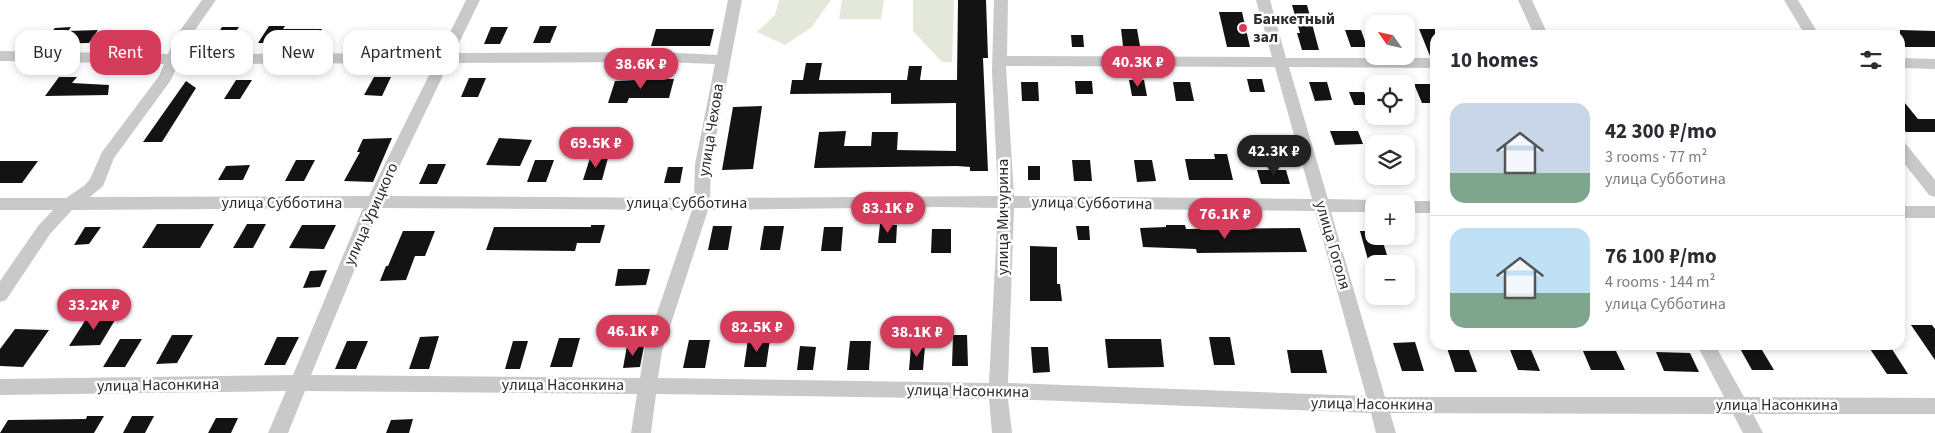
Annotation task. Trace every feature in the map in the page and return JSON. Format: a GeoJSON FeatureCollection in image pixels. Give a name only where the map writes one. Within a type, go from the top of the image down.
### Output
{"type":"FeatureCollection","features":[{"type":"Feature","properties":{"kind":"street"},"geometry":{"type":"LineString","coordinates":[[187,30],[209,0]]}},
{"type":"Feature","properties":{"kind":"street","name":"улица Урицкого"},"geometry":{"type":"LineString","coordinates":[[459,30],[473,0]]}},
{"type":"Feature","properties":{"kind":"street","name":"улица Чехова"},"geometry":{"type":"LineString","coordinates":[[641,433],[653,351],[702,204],[703,164],[735,0]]}},
{"type":"Feature","properties":{"kind":"street","name":"улица Мичурина"},"geometry":{"type":"LineString","coordinates":[[1001,0],[999,71],[1006,202],[998,391],[1002,433]]}},
{"type":"Feature","properties":{"kind":"street","name":"улица Гоголя"},"geometry":{"type":"LineString","coordinates":[[1264,0],[1386,433]]}},
{"type":"Feature","properties":{"kind":"street"},"geometry":{"type":"LineString","coordinates":[[1525,0],[1540,30]]}},
{"type":"Feature","properties":{"kind":"street"},"geometry":{"type":"LineString","coordinates":[[1791,0],[1809,30]]}},
{"type":"Feature","properties":{"kind":"street"},"geometry":{"type":"LineString","coordinates":[[0,56],[171,59]]}},
{"type":"Feature","properties":{"kind":"street"},"geometry":{"type":"LineString","coordinates":[[459,59],[660,57],[723,60]]}},
{"type":"Feature","properties":{"kind":"street"},"geometry":{"type":"LineString","coordinates":[[253,59],[343,59]]}},
{"type":"Feature","properties":{"kind":"street"},"geometry":{"type":"LineString","coordinates":[[1000,60],[1430,63]]}},
{"type":"Feature","properties":{"kind":"street"},"geometry":{"type":"LineString","coordinates":[[1905,64],[1935,64]]}},
{"type":"Feature","properties":{"kind":"street"},"geometry":{"type":"LineString","coordinates":[[0,295],[44,230],[68,204],[91,190],[97,182],[107,156],[166,77],[171,66]]}},
{"type":"Feature","properties":{"kind":"street","name":"улица Урицкого"},"geometry":{"type":"LineString","coordinates":[[278,433],[374,202],[437,75]]}},
{"type":"Feature","properties":{"kind":"street"},"geometry":{"type":"LineString","coordinates":[[1905,153],[1935,191]]}},
{"type":"Feature","properties":{"kind":"street","name":"улица Субботина"},"geometry":{"type":"LineString","coordinates":[[0,204],[374,202],[702,204],[931,201],[1365,206]]}},
{"type":"Feature","properties":{"kind":"street"},"geometry":{"type":"LineString","coordinates":[[1415,206],[1430,207]]}},
{"type":"Feature","properties":{"kind":"street"},"geometry":{"type":"LineString","coordinates":[[1905,212],[1935,212]]}},
{"type":"Feature","properties":{"kind":"street"},"geometry":{"type":"LineString","coordinates":[[1709,350],[1754,433]]}},
{"type":"Feature","properties":{"kind":"street","name":"улица Насонкина"},"geometry":{"type":"LineString","coordinates":[[0,387],[299,384],[648,386],[998,391],[1378,406],[1935,406]]}},
{"type":"Feature","properties":{"kind":"shaded area"},"geometry":{"type":"Polygon","coordinates":[[[779,0],[831,0],[811,28],[785,45],[757,32],[775,15],[779,0]]]}},
{"type":"Feature","properties":{"kind":"shaded area"},"geometry":{"type":"Polygon","coordinates":[[[842,0],[884,0],[881,19],[839,19],[842,0]]]}},
{"type":"Feature","properties":{"kind":"shaded area"},"geometry":{"type":"Polygon","coordinates":[[[913,0],[954,0],[952,62],[942,62],[913,31],[913,0]]]}},
{"type":"Feature","properties":{"kind":"building"},"geometry":{"type":"Polygon","coordinates":[[[958,0],[986,0],[988,58],[983,58],[988,171],[970,171],[970,167],[957,166],[814,168],[819,132],[846,131],[844,146],[871,146],[872,132],[898,132],[897,150],[956,151],[956,103],[891,104],[891,93],[790,94],[792,80],[803,80],[806,63],[822,63],[819,80],[907,80],[909,66],[922,66],[920,80],[957,80],[958,0]]]}},
{"type":"Feature","properties":{"kind":"building"},"geometry":{"type":"Polygon","coordinates":[[[1292,5],[1307,5],[1319,50],[1302,50],[1297,33],[1300,33],[1292,5]]]}},
{"type":"Feature","properties":{"kind":"building"},"geometry":{"type":"Polygon","coordinates":[[[1219,12],[1242,12],[1250,47],[1227,47],[1219,12]]]}},
{"type":"Feature","properties":{"kind":"building"},"geometry":{"type":"Polygon","coordinates":[[[269,26],[285,26],[283,29],[322,29],[321,30],[266,30],[269,26]]]}},
{"type":"Feature","properties":{"kind":"building"},"geometry":{"type":"Polygon","coordinates":[[[540,26],[557,26],[550,43],[533,43],[540,26]]]}},
{"type":"Feature","properties":{"kind":"building"},"geometry":{"type":"Polygon","coordinates":[[[71,27],[69,30],[53,30],[55,28],[71,27]]]}},
{"type":"Feature","properties":{"kind":"building"},"geometry":{"type":"Polygon","coordinates":[[[222,27],[239,27],[237,30],[220,30],[222,27]]]}},
{"type":"Feature","properties":{"kind":"building"},"geometry":{"type":"Polygon","coordinates":[[[491,27],[508,27],[500,44],[484,44],[491,27]]]}},
{"type":"Feature","properties":{"kind":"building"},"geometry":{"type":"Polygon","coordinates":[[[656,29],[714,29],[710,46],[651,46],[656,29]]]}},
{"type":"Feature","properties":{"kind":"building"},"geometry":{"type":"Polygon","coordinates":[[[1121,29],[1137,29],[1140,46],[1123,46],[1121,29]]]}},
{"type":"Feature","properties":{"kind":"building"},"geometry":{"type":"Polygon","coordinates":[[[1419,29],[1435,29],[1430,30],[1430,56],[1419,29]]]}},
{"type":"Feature","properties":{"kind":"building"},"geometry":{"type":"Polygon","coordinates":[[[90,30],[89,43],[80,43],[80,31],[90,30]]]}},
{"type":"Feature","properties":{"kind":"building"},"geometry":{"type":"Polygon","coordinates":[[[1345,30],[1361,30],[1365,47],[1351,47],[1345,30]]]}},
{"type":"Feature","properties":{"kind":"building"},"geometry":{"type":"Polygon","coordinates":[[[1905,30],[1935,31],[1935,47],[1905,47],[1905,30]]]}},
{"type":"Feature","properties":{"kind":"building"},"geometry":{"type":"Polygon","coordinates":[[[263,35],[263,43],[258,43],[263,35]]]}},
{"type":"Feature","properties":{"kind":"building"},"geometry":{"type":"Polygon","coordinates":[[[1071,35],[1083,35],[1084,47],[1072,47],[1071,35]]]}},
{"type":"Feature","properties":{"kind":"building"},"geometry":{"type":"Polygon","coordinates":[[[59,77],[77,77],[72,83],[109,85],[108,95],[45,96],[59,77]]]}},
{"type":"Feature","properties":{"kind":"building"},"geometry":{"type":"Polygon","coordinates":[[[374,77],[391,77],[382,96],[364,95],[374,77]]]}},
{"type":"Feature","properties":{"kind":"building"},"geometry":{"type":"Polygon","coordinates":[[[469,78],[486,78],[478,97],[461,97],[469,78]]]}},
{"type":"Feature","properties":{"kind":"building"},"geometry":{"type":"Polygon","coordinates":[[[674,79],[669,98],[629,98],[627,103],[608,103],[615,81],[674,79]]]}},
{"type":"Feature","properties":{"kind":"building"},"geometry":{"type":"Polygon","coordinates":[[[1247,79],[1262,79],[1265,92],[1250,92],[1247,79]]]}},
{"type":"Feature","properties":{"kind":"building"},"geometry":{"type":"Polygon","coordinates":[[[236,80],[252,80],[240,99],[224,99],[236,80]]]}},
{"type":"Feature","properties":{"kind":"building"},"geometry":{"type":"Polygon","coordinates":[[[1129,80],[1144,80],[1147,96],[1132,96],[1129,80]]]}},
{"type":"Feature","properties":{"kind":"building"},"geometry":{"type":"Polygon","coordinates":[[[186,81],[196,88],[162,142],[143,142],[186,81]]]}},
{"type":"Feature","properties":{"kind":"building"},"geometry":{"type":"Polygon","coordinates":[[[1075,81],[1092,81],[1093,94],[1076,94],[1075,81]]]}},
{"type":"Feature","properties":{"kind":"building"},"geometry":{"type":"Polygon","coordinates":[[[1021,82],[1038,82],[1039,101],[1022,101],[1021,82]]]}},
{"type":"Feature","properties":{"kind":"building"},"geometry":{"type":"Polygon","coordinates":[[[1173,82],[1190,82],[1194,101],[1176,101],[1173,82]]]}},
{"type":"Feature","properties":{"kind":"building"},"geometry":{"type":"Polygon","coordinates":[[[1309,82],[1327,82],[1332,100],[1315,101],[1309,82]]]}},
{"type":"Feature","properties":{"kind":"building"},"geometry":{"type":"Polygon","coordinates":[[[1415,84],[1430,84],[1430,103],[1422,103],[1415,84]]]}},
{"type":"Feature","properties":{"kind":"building"},"geometry":{"type":"Polygon","coordinates":[[[1349,92],[1364,92],[1365,105],[1354,105],[1349,92]]]}},
{"type":"Feature","properties":{"kind":"building"},"geometry":{"type":"Polygon","coordinates":[[[1905,103],[1918,119],[1935,119],[1935,132],[1906,132],[1905,103]]]}},
{"type":"Feature","properties":{"kind":"building"},"geometry":{"type":"Polygon","coordinates":[[[762,106],[753,169],[722,170],[733,107],[762,106]]]}},
{"type":"Feature","properties":{"kind":"building"},"geometry":{"type":"Polygon","coordinates":[[[1330,131],[1358,131],[1363,144],[1335,145],[1330,131]]]}},
{"type":"Feature","properties":{"kind":"building"},"geometry":{"type":"Polygon","coordinates":[[[392,138],[373,182],[344,181],[360,152],[357,152],[363,139],[392,138]]]}},
{"type":"Feature","properties":{"kind":"building"},"geometry":{"type":"Polygon","coordinates":[[[499,138],[532,140],[520,166],[486,165],[499,138]]]}},
{"type":"Feature","properties":{"kind":"building"},"geometry":{"type":"Polygon","coordinates":[[[1214,154],[1227,154],[1233,180],[1189,180],[1185,159],[1215,159],[1214,154]]]}},
{"type":"Feature","properties":{"kind":"building"},"geometry":{"type":"Polygon","coordinates":[[[590,158],[608,158],[602,180],[583,180],[590,158]]]}},
{"type":"Feature","properties":{"kind":"building"},"geometry":{"type":"Polygon","coordinates":[[[296,160],[315,160],[304,181],[285,181],[296,160]]]}},
{"type":"Feature","properties":{"kind":"building"},"geometry":{"type":"Polygon","coordinates":[[[535,160],[554,160],[546,182],[527,182],[535,160]]]}},
{"type":"Feature","properties":{"kind":"building"},"geometry":{"type":"Polygon","coordinates":[[[1072,160],[1090,160],[1092,181],[1074,181],[1072,160]]]}},
{"type":"Feature","properties":{"kind":"building"},"geometry":{"type":"Polygon","coordinates":[[[1134,160],[1152,160],[1156,181],[1137,182],[1134,160]]]}},
{"type":"Feature","properties":{"kind":"building"},"geometry":{"type":"Polygon","coordinates":[[[0,161],[38,161],[22,183],[0,183],[0,161]]]}},
{"type":"Feature","properties":{"kind":"building"},"geometry":{"type":"Polygon","coordinates":[[[428,164],[446,164],[437,184],[419,184],[428,164]]]}},
{"type":"Feature","properties":{"kind":"building"},"geometry":{"type":"Polygon","coordinates":[[[250,165],[243,180],[218,180],[226,166],[250,165]]]}},
{"type":"Feature","properties":{"kind":"building"},"geometry":{"type":"Polygon","coordinates":[[[1028,166],[1040,166],[1040,180],[1028,180],[1028,166]]]}},
{"type":"Feature","properties":{"kind":"building"},"geometry":{"type":"Polygon","coordinates":[[[668,167],[683,167],[680,183],[664,183],[668,167]]]}},
{"type":"Feature","properties":{"kind":"building"},"geometry":{"type":"Polygon","coordinates":[[[1257,170],[1286,170],[1290,184],[1261,184],[1257,170]]]}},
{"type":"Feature","properties":{"kind":"building"},"geometry":{"type":"Polygon","coordinates":[[[157,224],[214,224],[200,248],[142,248],[157,224]]]}},
{"type":"Feature","properties":{"kind":"building"},"geometry":{"type":"Polygon","coordinates":[[[247,224],[266,224],[253,248],[233,248],[247,224]]]}},
{"type":"Feature","properties":{"kind":"building"},"geometry":{"type":"Polygon","coordinates":[[[880,224],[897,225],[896,243],[878,243],[880,224]]]}},
{"type":"Feature","properties":{"kind":"building"},"geometry":{"type":"Polygon","coordinates":[[[302,225],[336,225],[324,249],[289,248],[302,225]]]}},
{"type":"Feature","properties":{"kind":"building"},"geometry":{"type":"Polygon","coordinates":[[[591,225],[605,225],[600,243],[577,243],[575,251],[486,250],[494,227],[591,227],[591,225]]]}},
{"type":"Feature","properties":{"kind":"building"},"geometry":{"type":"Polygon","coordinates":[[[1166,225],[1185,225],[1186,229],[1300,228],[1307,252],[1197,253],[1196,249],[1143,247],[1140,228],[1166,227],[1166,225]]]}},
{"type":"Feature","properties":{"kind":"building"},"geometry":{"type":"Polygon","coordinates":[[[713,226],[732,226],[728,250],[708,250],[713,226]]]}},
{"type":"Feature","properties":{"kind":"building"},"geometry":{"type":"Polygon","coordinates":[[[764,226],[784,226],[780,250],[760,250],[764,226]]]}},
{"type":"Feature","properties":{"kind":"building"},"geometry":{"type":"Polygon","coordinates":[[[1076,226],[1089,226],[1090,240],[1078,240],[1076,226]]]}},
{"type":"Feature","properties":{"kind":"building"},"geometry":{"type":"Polygon","coordinates":[[[85,227],[101,227],[89,244],[74,245],[85,227]]]}},
{"type":"Feature","properties":{"kind":"building"},"geometry":{"type":"Polygon","coordinates":[[[824,227],[843,227],[841,251],[821,251],[824,227]]]}},
{"type":"Feature","properties":{"kind":"building"},"geometry":{"type":"Polygon","coordinates":[[[932,229],[951,229],[951,253],[931,253],[932,229]]]}},
{"type":"Feature","properties":{"kind":"building"},"geometry":{"type":"Polygon","coordinates":[[[403,231],[435,231],[425,256],[415,256],[406,280],[380,281],[386,266],[388,266],[403,231]]]}},
{"type":"Feature","properties":{"kind":"building"},"geometry":{"type":"Polygon","coordinates":[[[1360,231],[1365,231],[1365,245],[1384,245],[1387,255],[1367,255],[1360,231]]]}},
{"type":"Feature","properties":{"kind":"building"},"geometry":{"type":"Polygon","coordinates":[[[1030,246],[1057,247],[1057,284],[1060,284],[1062,301],[1030,301],[1030,246]]]}},
{"type":"Feature","properties":{"kind":"building"},"geometry":{"type":"Polygon","coordinates":[[[618,269],[650,269],[646,285],[615,286],[618,269]]]}},
{"type":"Feature","properties":{"kind":"building"},"geometry":{"type":"Polygon","coordinates":[[[327,270],[320,287],[303,288],[310,271],[327,270]]]}},
{"type":"Feature","properties":{"kind":"building"},"geometry":{"type":"Polygon","coordinates":[[[118,315],[100,345],[69,346],[88,316],[118,315]]]}},
{"type":"Feature","properties":{"kind":"building"},"geometry":{"type":"Polygon","coordinates":[[[1911,325],[1932,325],[1935,329],[1935,360],[1911,325]]]}},
{"type":"Feature","properties":{"kind":"building"},"geometry":{"type":"Polygon","coordinates":[[[15,329],[49,330],[23,367],[0,366],[0,349],[15,329]]]}},
{"type":"Feature","properties":{"kind":"building"},"geometry":{"type":"Polygon","coordinates":[[[172,335],[193,335],[177,363],[156,364],[172,335]]]}},
{"type":"Feature","properties":{"kind":"building"},"geometry":{"type":"Polygon","coordinates":[[[953,335],[967,335],[968,366],[952,366],[953,335]]]}},
{"type":"Feature","properties":{"kind":"building"},"geometry":{"type":"Polygon","coordinates":[[[439,336],[429,369],[409,369],[420,337],[439,336]]]}},
{"type":"Feature","properties":{"kind":"building"},"geometry":{"type":"Polygon","coordinates":[[[277,337],[299,337],[285,365],[264,365],[277,337]]]}},
{"type":"Feature","properties":{"kind":"building"},"geometry":{"type":"Polygon","coordinates":[[[1209,337],[1230,337],[1235,365],[1214,365],[1209,337]]]}},
{"type":"Feature","properties":{"kind":"building"},"geometry":{"type":"Polygon","coordinates":[[[559,338],[580,338],[572,367],[550,367],[559,338]]]}},
{"type":"Feature","properties":{"kind":"building"},"geometry":{"type":"Polygon","coordinates":[[[120,339],[142,339],[125,367],[103,367],[120,339]]]}},
{"type":"Feature","properties":{"kind":"building"},"geometry":{"type":"Polygon","coordinates":[[[748,339],[770,339],[766,367],[744,367],[748,339]]]}},
{"type":"Feature","properties":{"kind":"building"},"geometry":{"type":"Polygon","coordinates":[[[1105,339],[1161,339],[1164,367],[1108,368],[1105,339]]]}},
{"type":"Feature","properties":{"kind":"building"},"geometry":{"type":"Polygon","coordinates":[[[689,340],[710,340],[705,368],[683,368],[689,340]]]}},
{"type":"Feature","properties":{"kind":"building"},"geometry":{"type":"Polygon","coordinates":[[[347,341],[368,341],[356,369],[335,369],[347,341]]]}},
{"type":"Feature","properties":{"kind":"building"},"geometry":{"type":"Polygon","coordinates":[[[513,341],[528,341],[520,369],[505,369],[513,341]]]}},
{"type":"Feature","properties":{"kind":"building"},"geometry":{"type":"Polygon","coordinates":[[[850,341],[871,341],[869,370],[847,370],[850,341]]]}},
{"type":"Feature","properties":{"kind":"building"},"geometry":{"type":"Polygon","coordinates":[[[1415,342],[1424,371],[1402,371],[1393,343],[1415,342]]]}},
{"type":"Feature","properties":{"kind":"building"},"geometry":{"type":"Polygon","coordinates":[[[627,346],[644,346],[640,367],[623,368],[627,346]]]}},
{"type":"Feature","properties":{"kind":"building"},"geometry":{"type":"Polygon","coordinates":[[[800,346],[816,347],[813,370],[797,370],[800,346]]]}},
{"type":"Feature","properties":{"kind":"building"},"geometry":{"type":"Polygon","coordinates":[[[911,346],[925,346],[923,370],[909,370],[911,346]]]}},
{"type":"Feature","properties":{"kind":"building"},"geometry":{"type":"Polygon","coordinates":[[[1031,347],[1048,347],[1050,372],[1033,373],[1031,347]]]}},
{"type":"Feature","properties":{"kind":"building"},"geometry":{"type":"Polygon","coordinates":[[[1287,350],[1322,350],[1327,373],[1291,373],[1287,350]]]}},
{"type":"Feature","properties":{"kind":"building"},"geometry":{"type":"Polygon","coordinates":[[[1448,350],[1469,350],[1477,372],[1455,372],[1448,350]]]}},
{"type":"Feature","properties":{"kind":"building"},"geometry":{"type":"Polygon","coordinates":[[[1510,350],[1531,350],[1540,371],[1518,370],[1510,350]]]}},
{"type":"Feature","properties":{"kind":"building"},"geometry":{"type":"Polygon","coordinates":[[[1741,350],[1762,350],[1774,370],[1752,370],[1741,350]]]}},
{"type":"Feature","properties":{"kind":"building"},"geometry":{"type":"Polygon","coordinates":[[[1871,350],[1893,350],[1908,374],[1887,374],[1871,350]]]}},
{"type":"Feature","properties":{"kind":"building"},"geometry":{"type":"Polygon","coordinates":[[[1583,351],[1616,351],[1625,370],[1591,370],[1583,351]]]}},
{"type":"Feature","properties":{"kind":"building"},"geometry":{"type":"Polygon","coordinates":[[[1656,352],[1690,353],[1699,372],[1664,371],[1656,352]]]}},
{"type":"Feature","properties":{"kind":"building"},"geometry":{"type":"Polygon","coordinates":[[[87,416],[104,416],[94,433],[0,433],[8,420],[86,419],[87,416]]]}},
{"type":"Feature","properties":{"kind":"building"},"geometry":{"type":"Polygon","coordinates":[[[132,416],[154,416],[145,433],[123,433],[132,416]]]}},
{"type":"Feature","properties":{"kind":"building"},"geometry":{"type":"Polygon","coordinates":[[[216,418],[238,418],[231,433],[208,433],[216,418]]]}},
{"type":"Feature","properties":{"kind":"building"},"geometry":{"type":"Polygon","coordinates":[[[413,419],[409,433],[386,433],[391,420],[413,419]]]}},
{"type":"Feature","properties":{"kind":"place","name":"Банкетный зал"},"geometry":{"type":"Point","coordinates":[1243,28]}}]}
